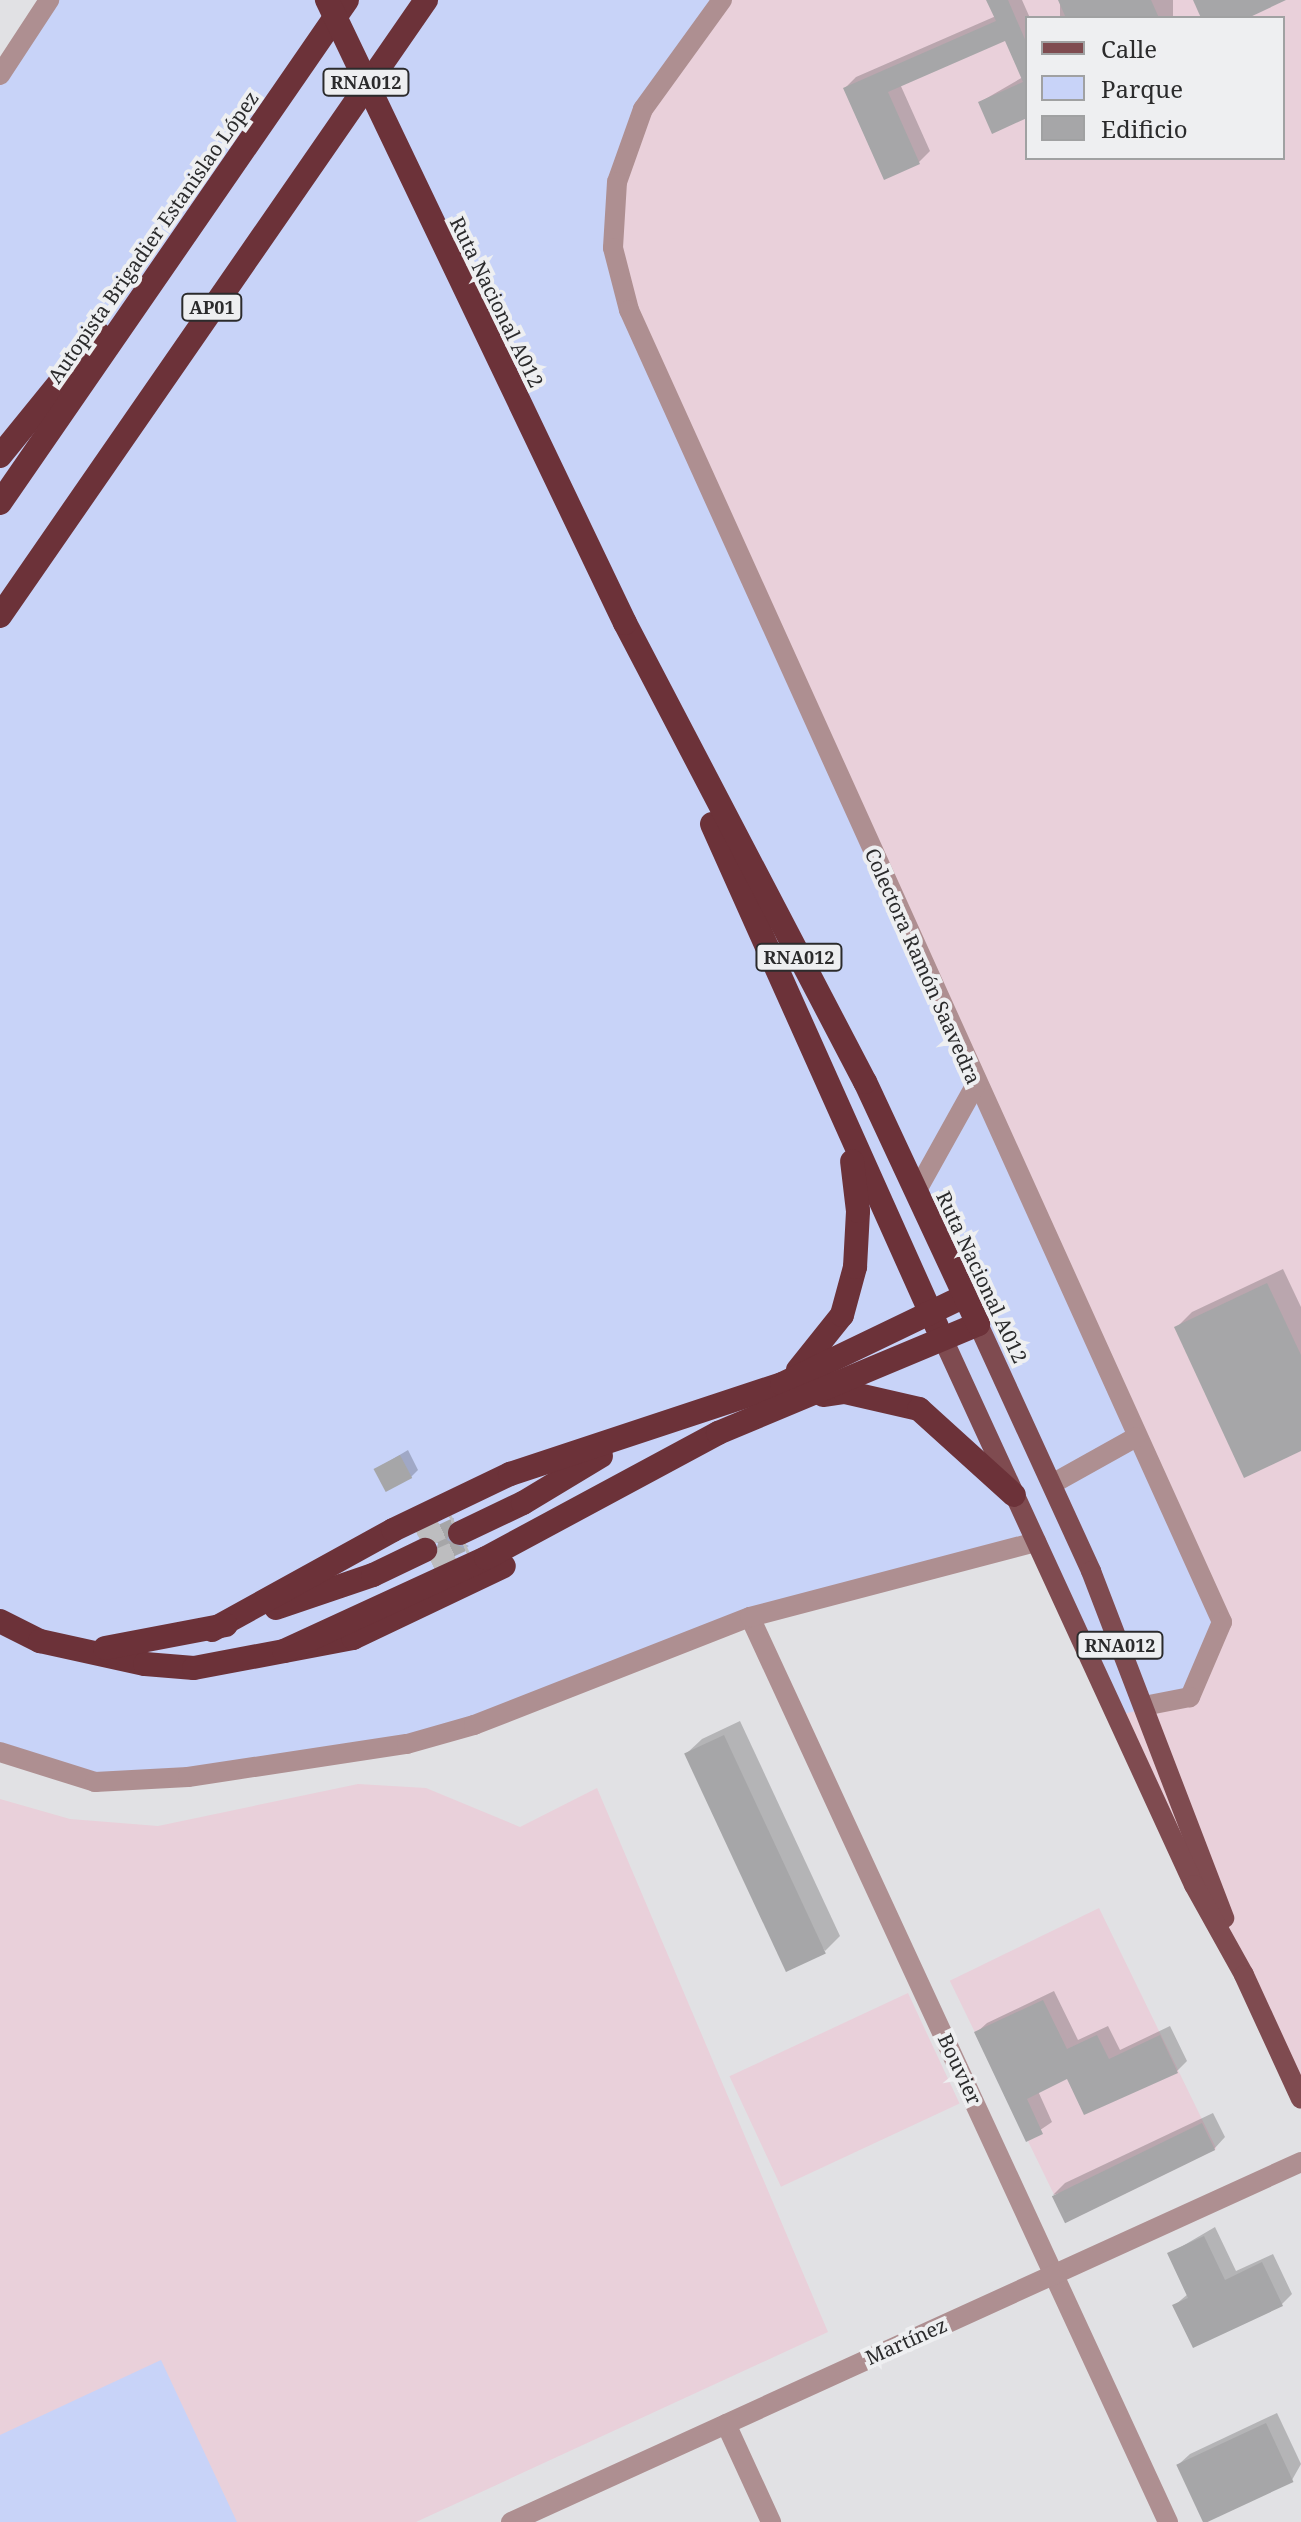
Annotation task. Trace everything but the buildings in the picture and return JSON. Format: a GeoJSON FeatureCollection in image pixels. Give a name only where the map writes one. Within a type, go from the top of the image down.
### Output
{"type":"FeatureCollection","features":[{"type":"Feature","properties":{"kind":"highway","name":"Ruta Nacional A012"},"geometry":{"type":"LineString","coordinates":[[327,0],[625,623],[865,1082],[978,1324]]}},
{"type":"Feature","properties":{"kind":"highway","name":"Autopista Brigadier Estanislao López"},"geometry":{"type":"LineString","coordinates":[[0,503],[347,0]]}},
{"type":"Feature","properties":{"kind":"highway","name":"AP01"},"geometry":{"type":"LineString","coordinates":[[0,616],[426,0]]}},
{"type":"Feature","properties":{"kind":"highway"},"geometry":{"type":"LineString","coordinates":[[0,456],[74,361],[162,264]]}},
{"type":"Feature","properties":{"kind":"highway","name":"Ruta Nacional A012"},"geometry":{"type":"LineString","coordinates":[[625,623],[850,1139],[943,1339]]}},
{"type":"Feature","properties":{"kind":"highway","name":"RNA012"},"geometry":{"type":"LineString","coordinates":[[792,1391],[806,1362],[842,1315],[855,1267],[858,1211],[850,1139]]}},
{"type":"Feature","properties":{"kind":"highway"},"geometry":{"type":"LineString","coordinates":[[0,1621],[40,1641],[91,1649],[145,1664],[194,1668],[284,1651],[608,1495],[930,1312],[965,1296]]}},
{"type":"Feature","properties":{"kind":"highway"},"geometry":{"type":"LineString","coordinates":[[212,1630],[393,1530],[510,1474],[792,1391],[978,1324]]}},
{"type":"Feature","properties":{"kind":"highway"},"geometry":{"type":"LineString","coordinates":[[792,1391],[845,1392],[919,1409],[1014,1495]]}},
{"type":"Feature","properties":{"kind":"highway"},"geometry":{"type":"LineString","coordinates":[[608,1495],[534,1518],[461,1534],[630,1438]]}},
{"type":"Feature","properties":{"kind":"highway"},"geometry":{"type":"LineString","coordinates":[[91,1649],[212,1630],[425,1550],[284,1651]]}},
{"type":"Feature","properties":{"kind":"main road","name":"Ruta Nacional A012"},"geometry":{"type":"LineString","coordinates":[[978,1324],[1052,1484],[1144,1706],[1244,1975],[1301,2099]]}},
{"type":"Feature","properties":{"kind":"main road","name":"Ruta Nacional A012"},"geometry":{"type":"LineString","coordinates":[[943,1339],[1194,1885],[1244,1975]]}},
{"type":"Feature","properties":{"kind":"street"},"geometry":{"type":"LineString","coordinates":[[0,75],[49,0]]}},
{"type":"Feature","properties":{"kind":"street","name":"Colectora Ramón Saavedra"},"geometry":{"type":"LineString","coordinates":[[722,0],[643,109],[617,182],[613,248],[629,310],[976,1084],[1222,1622],[1190,1697],[1144,1706]]}},
{"type":"Feature","properties":{"kind":"street"},"geometry":{"type":"LineString","coordinates":[[916,1192],[976,1084]]}},
{"type":"Feature","properties":{"kind":"street"},"geometry":{"type":"LineString","coordinates":[[1052,1484],[1136,1437]]}},
{"type":"Feature","properties":{"kind":"street"},"geometry":{"type":"LineString","coordinates":[[0,1752],[95,1782],[188,1777],[407,1744],[474,1725],[750,1617],[1036,1542]]}},
{"type":"Feature","properties":{"kind":"street","name":"Bouvier"},"geometry":{"type":"LineString","coordinates":[[750,1617],[1168,2522]]}},
{"type":"Feature","properties":{"kind":"street","name":"Martínez"},"geometry":{"type":"LineString","coordinates":[[511,2522],[1301,2162]]}},
{"type":"Feature","properties":{"kind":"street"},"geometry":{"type":"LineString","coordinates":[[726,2424],[771,2522]]}},
{"type":"Feature","properties":{"kind":"shaded area"},"geometry":{"type":"Polygon","coordinates":[[[722,0],[1301,0],[1301,2099],[1116,1716],[1144,1706],[629,310],[613,248],[617,182],[643,109],[722,0]]]}},
{"type":"Feature","properties":{"kind":"shaded area"},"geometry":{"type":"Polygon","coordinates":[[[358,1784],[426,1788],[520,1827],[597,1788],[828,2332],[416,2522],[0,2522],[0,1799],[70,1819],[158,1826],[358,1784]]]}},
{"type":"Feature","properties":{"kind":"shaded area"},"geometry":{"type":"Polygon","coordinates":[[[1099,1908],[1216,2149],[1067,2222],[950,1981],[1099,1908]]]}},
{"type":"Feature","properties":{"kind":"shaded area"},"geometry":{"type":"Polygon","coordinates":[[[908,1993],[960,2104],[781,2187],[729,2076],[908,1993]]]}},
{"type":"Feature","properties":{"kind":"green space"},"geometry":{"type":"Polygon","coordinates":[[[49,0],[722,0],[643,109],[617,182],[613,247],[629,310],[1222,1622],[1190,1697],[1116,1716],[1035,1542],[751,1617],[474,1725],[95,1782],[0,1752],[0,75],[49,0]]]}},
{"type":"Feature","properties":{"kind":"green space"},"geometry":{"type":"Polygon","coordinates":[[[161,2360],[237,2522],[0,2522],[0,2435],[161,2360]]]}},
{"type":"Feature","properties":{"kind":"tunnel"},"geometry":{"type":"LineString","coordinates":[[419,1538],[454,1521]]}},
{"type":"Feature","properties":{"kind":"tunnel"},"geometry":{"type":"LineString","coordinates":[[432,1564],[468,1548]]}}]}
